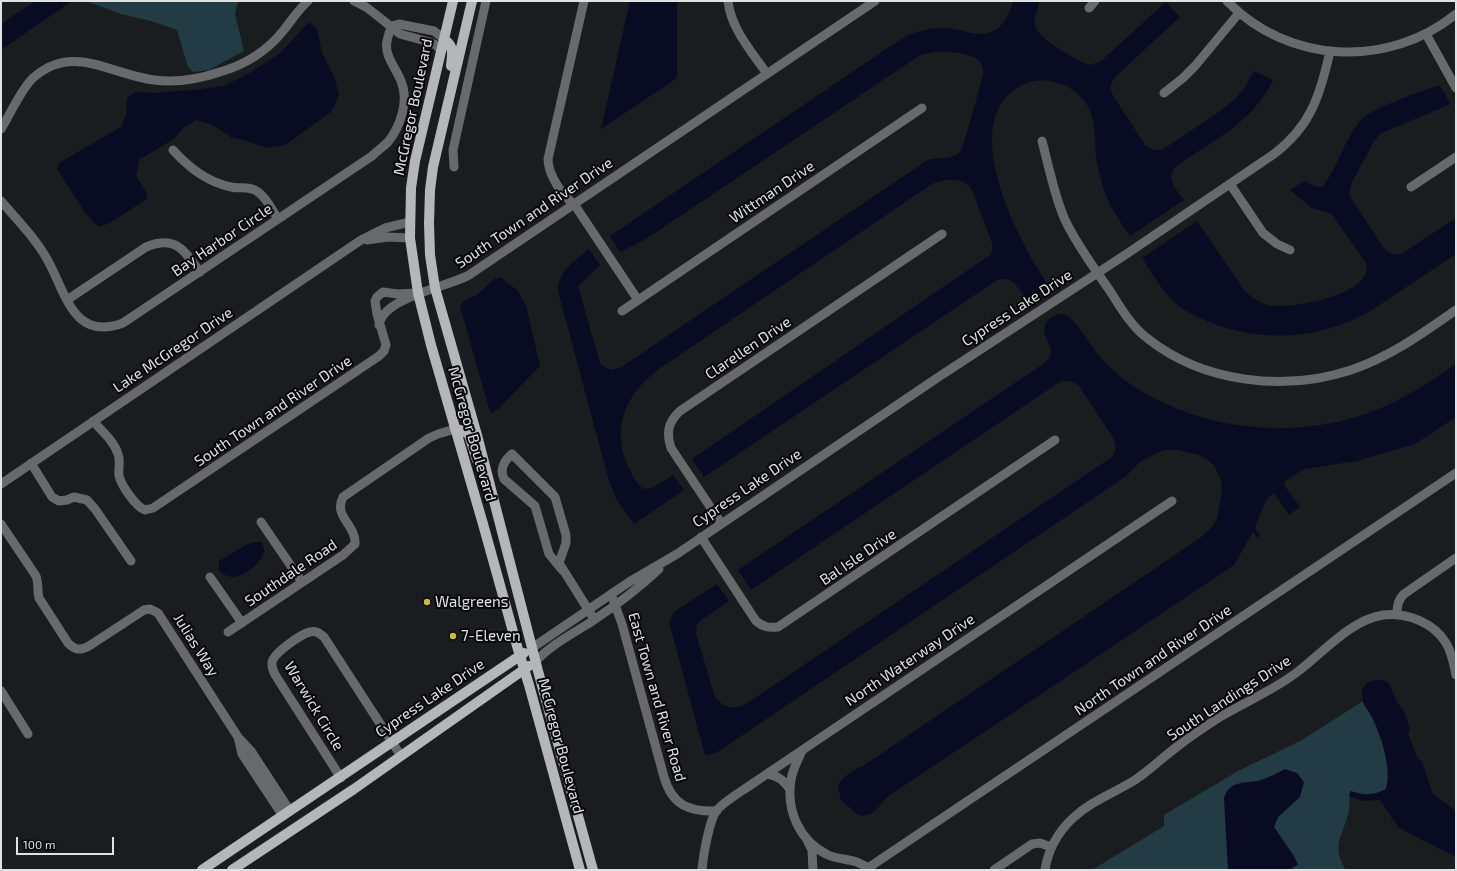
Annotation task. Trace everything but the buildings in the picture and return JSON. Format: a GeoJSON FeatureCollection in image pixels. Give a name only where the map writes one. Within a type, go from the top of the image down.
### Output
{"type":"FeatureCollection","features":[{"type":"Feature","properties":{"kind":"main road","name":"McGregor Boulevard"},"geometry":{"type":"LineString","coordinates":[[453,1],[415,161],[411,188],[410,238],[418,293],[431,345],[580,870]]}},
{"type":"Feature","properties":{"kind":"main road","name":"McGregor Boulevard"},"geometry":{"type":"LineString","coordinates":[[472,1],[433,167],[430,190],[430,256],[435,288],[593,870]]}},
{"type":"Feature","properties":{"kind":"main road"},"geometry":{"type":"LineString","coordinates":[[444,39],[449,43],[452,49],[449,98]]}},
{"type":"Feature","properties":{"kind":"main road"},"geometry":{"type":"LineString","coordinates":[[455,429],[469,435],[488,494],[494,502]]}},
{"type":"Feature","properties":{"kind":"main road","name":"Cypress Lake Drive"},"geometry":{"type":"LineString","coordinates":[[202,870],[341,778],[532,648]]}},
{"type":"Feature","properties":{"kind":"main road","name":"Cypress Lake Drive"},"geometry":{"type":"LineString","coordinates":[[232,870],[401,756],[536,661]]}},
{"type":"Feature","properties":{"kind":"street"},"geometry":{"type":"LineString","coordinates":[[1,129],[26,86],[38,75],[53,66],[74,61],[86,62],[96,64],[122,74],[155,81],[188,80],[204,77],[231,68],[260,52],[282,32],[308,1]]}},
{"type":"Feature","properties":{"kind":"street"},"geometry":{"type":"LineString","coordinates":[[354,1],[366,7],[400,34],[429,42],[436,45],[441,50]]}},
{"type":"Feature","properties":{"kind":"street"},"geometry":{"type":"LineString","coordinates":[[454,167],[454,144],[486,1]]}},
{"type":"Feature","properties":{"kind":"street"},"geometry":{"type":"LineString","coordinates":[[584,1],[548,159],[548,167],[551,175],[567,200],[574,204],[638,300]]}},
{"type":"Feature","properties":{"kind":"street"},"geometry":{"type":"LineString","coordinates":[[728,1],[730,15],[738,32],[767,74]]}},
{"type":"Feature","properties":{"kind":"street","name":"South Town and River Drive"},"geometry":{"type":"LineString","coordinates":[[93,421],[106,435],[117,451],[120,462],[120,478],[134,501],[138,507],[149,510],[379,356],[384,351],[386,346],[379,325],[385,313],[418,293],[454,283],[469,275],[875,1]]}},
{"type":"Feature","properties":{"kind":"street"},"geometry":{"type":"LineString","coordinates":[[1227,1],[1239,13],[1273,35],[1298,44],[1330,52],[1372,51],[1403,44],[1426,34],[1447,22],[1456,14]]}},
{"type":"Feature","properties":{"kind":"street"},"geometry":{"type":"LineString","coordinates":[[1164,93],[1195,66],[1239,13]]}},
{"type":"Feature","properties":{"kind":"street"},"geometry":{"type":"LineString","coordinates":[[391,26],[399,24],[434,31],[444,39]]}},
{"type":"Feature","properties":{"kind":"street","name":"Bay Harbor Circle"},"geometry":{"type":"LineString","coordinates":[[1,201],[37,242],[51,265],[74,314],[84,321],[99,327],[115,326],[131,319],[382,148],[394,133],[403,110],[404,97],[401,80],[389,58],[386,42],[391,26]]}},
{"type":"Feature","properties":{"kind":"street"},"geometry":{"type":"LineString","coordinates":[[1426,34],[1456,88]]}},
{"type":"Feature","properties":{"kind":"street","name":"Cypress Lake Drive"},"geometry":{"type":"LineString","coordinates":[[532,648],[611,594],[677,554],[955,365],[1097,273],[1274,154],[1298,131],[1309,116],[1320,91],[1330,52]]}},
{"type":"Feature","properties":{"kind":"street","name":"Wittman Drive"},"geometry":{"type":"LineString","coordinates":[[622,311],[922,108]]}},
{"type":"Feature","properties":{"kind":"street"},"geometry":{"type":"LineString","coordinates":[[1042,141],[1056,196],[1065,220],[1073,236],[1132,324],[1146,338],[1159,347],[1179,358],[1205,369],[1239,378],[1255,380],[1305,380],[1323,377],[1352,370],[1375,361],[1397,349],[1456,310]]}},
{"type":"Feature","properties":{"kind":"street"},"geometry":{"type":"LineString","coordinates":[[173,150],[201,176],[232,187],[251,188],[257,190],[278,219]]}},
{"type":"Feature","properties":{"kind":"street"},"geometry":{"type":"LineString","coordinates":[[1411,187],[1456,158]]}},
{"type":"Feature","properties":{"kind":"street"},"geometry":{"type":"LineString","coordinates":[[1230,184],[1263,233],[1277,244],[1290,250]]}},
{"type":"Feature","properties":{"kind":"street","name":"Lake McGregor Drive"},"geometry":{"type":"LineString","coordinates":[[1,484],[362,240],[385,228],[410,222]]}},
{"type":"Feature","properties":{"kind":"street","name":"Clarellen Drive"},"geometry":{"type":"LineString","coordinates":[[722,523],[671,448],[668,440],[668,432],[674,416],[942,234]]}},
{"type":"Feature","properties":{"kind":"street","name":"Lake McGregor Drive"},"geometry":{"type":"LineString","coordinates":[[362,240],[388,237],[410,238]]}},
{"type":"Feature","properties":{"kind":"street"},"geometry":{"type":"LineString","coordinates":[[67,300],[146,247],[156,243],[166,242],[185,251],[200,272]]}},
{"type":"Feature","properties":{"kind":"street"},"geometry":{"type":"LineString","coordinates":[[379,325],[375,301],[380,294],[383,292],[398,294],[418,293]]}},
{"type":"Feature","properties":{"kind":"street","name":"Southdale Road"},"geometry":{"type":"LineString","coordinates":[[228,632],[343,555],[355,544],[355,536],[340,510],[340,503],[343,497],[429,438],[455,429]]}},
{"type":"Feature","properties":{"kind":"street","name":"Bal Isle Drive"},"geometry":{"type":"LineString","coordinates":[[701,537],[756,620],[762,626],[770,628],[778,627],[1055,440]]}},
{"type":"Feature","properties":{"kind":"street"},"geometry":{"type":"LineString","coordinates":[[563,571],[549,554],[535,506],[502,475],[504,465],[512,454],[556,497],[566,534],[566,542],[559,563],[594,620]]}},
{"type":"Feature","properties":{"kind":"street"},"geometry":{"type":"LineString","coordinates":[[31,463],[52,497],[59,501],[74,497],[88,500],[131,561]]}},
{"type":"Feature","properties":{"kind":"street","name":"North Town and River Drive"},"geometry":{"type":"LineString","coordinates":[[867,869],[1456,473]]}},
{"type":"Feature","properties":{"kind":"street","name":"North Waterway Drive"},"geometry":{"type":"LineString","coordinates":[[716,811],[767,774],[1172,501]]}},
{"type":"Feature","properties":{"kind":"street"},"geometry":{"type":"LineString","coordinates":[[261,522],[302,582]]}},
{"type":"Feature","properties":{"kind":"street","name":"Julias Way"},"geometry":{"type":"LineString","coordinates":[[1,524],[36,576],[40,598],[68,643],[73,648],[83,649],[137,613],[150,609],[155,610],[162,618],[238,737],[251,751],[287,814]]}},
{"type":"Feature","properties":{"kind":"street","name":"Cypress Lake Drive"},"geometry":{"type":"LineString","coordinates":[[536,661],[549,649],[616,605],[677,554]]}},
{"type":"Feature","properties":{"kind":"street"},"geometry":{"type":"LineString","coordinates":[[1397,615],[1399,599],[1404,594],[1456,558]]}},
{"type":"Feature","properties":{"kind":"street"},"geometry":{"type":"LineString","coordinates":[[210,577],[242,623]]}},
{"type":"Feature","properties":{"kind":"street","name":"East Town and River Road"},"geometry":{"type":"LineString","coordinates":[[611,594],[616,605],[669,792],[674,799],[688,808],[704,811],[716,811]]}},
{"type":"Feature","properties":{"kind":"street","name":"South Landings Drive"},"geometry":{"type":"LineString","coordinates":[[1045,870],[1051,847],[1067,824],[1089,806],[1136,779],[1179,745],[1220,718],[1275,688],[1352,628],[1363,622],[1375,617],[1397,615],[1414,618],[1422,622],[1441,637],[1450,651],[1456,675]]}},
{"type":"Feature","properties":{"kind":"street","name":"Warwick Circle"},"geometry":{"type":"LineString","coordinates":[[341,778],[273,670],[272,663],[274,656],[304,634],[311,631],[318,632],[324,637],[401,756]]}},
{"type":"Feature","properties":{"kind":"street"},"geometry":{"type":"LineString","coordinates":[[2,696],[28,734]]}},
{"type":"Feature","properties":{"kind":"street"},"geometry":{"type":"LineString","coordinates":[[802,751],[794,769],[790,790],[793,816],[800,830],[814,847],[838,859],[857,862],[867,869]]}},
{"type":"Feature","properties":{"kind":"street"},"geometry":{"type":"LineString","coordinates":[[767,774],[776,775],[786,783],[790,790]]}},
{"type":"Feature","properties":{"kind":"street"},"geometry":{"type":"LineString","coordinates":[[702,870],[705,846],[716,811]]}},
{"type":"Feature","properties":{"kind":"street"},"geometry":{"type":"LineString","coordinates":[[808,840],[812,850],[813,870]]}},
{"type":"Feature","properties":{"kind":"street"},"geometry":{"type":"LineString","coordinates":[[994,870],[1032,844],[1040,843],[1051,847]]}},
{"type":"Feature","properties":{"kind":"shaded area"},"geometry":{"type":"Polygon","coordinates":[[[35,1],[72,1],[1,50],[1,24],[35,1]]]}},
{"type":"Feature","properties":{"kind":"shaded area"},"geometry":{"type":"Polygon","coordinates":[[[86,1],[238,1],[235,14],[244,51],[209,70],[193,72],[188,67],[177,30],[151,21],[121,14],[86,1]]]}},
{"type":"Feature","properties":{"kind":"shaded area"},"geometry":{"type":"Polygon","coordinates":[[[630,1],[677,1],[677,78],[601,129],[630,1]]]}},
{"type":"Feature","properties":{"kind":"shaded area"},"geometry":{"type":"Polygon","coordinates":[[[1013,1],[1040,1],[1035,20],[1037,31],[1059,49],[1090,65],[1101,61],[1166,2],[1180,17],[1116,76],[1112,81],[1111,86],[1111,91],[1114,97],[1145,145],[1153,149],[1160,150],[1165,148],[1216,114],[1235,99],[1244,89],[1254,71],[1273,80],[1259,103],[1239,123],[1174,168],[1171,178],[1172,182],[1184,200],[1130,236],[1113,210],[1103,188],[1096,159],[1094,124],[1089,110],[1080,96],[1070,88],[1043,80],[1030,82],[1010,93],[998,109],[993,129],[993,151],[997,174],[1012,218],[1028,253],[1045,281],[1045,286],[1042,293],[1034,297],[1026,296],[1014,283],[1008,279],[997,280],[704,477],[692,459],[990,255],[992,243],[972,190],[969,186],[960,181],[954,180],[932,184],[659,369],[638,389],[630,400],[621,425],[623,452],[628,466],[636,482],[644,489],[652,488],[673,475],[684,490],[634,524],[617,500],[609,481],[558,291],[561,277],[564,272],[573,262],[589,249],[600,265],[578,286],[600,363],[609,369],[620,368],[926,161],[957,155],[963,146],[983,76],[982,65],[979,60],[974,57],[953,52],[933,52],[919,56],[646,239],[620,252],[610,236],[901,39],[918,32],[936,28],[952,29],[978,34],[992,32],[1006,19],[1013,1]]]}},
{"type":"Feature","properties":{"kind":"shaded area"},"geometry":{"type":"Polygon","coordinates":[[[309,22],[317,29],[322,53],[335,79],[339,96],[331,112],[285,145],[267,148],[230,137],[213,125],[196,120],[184,127],[175,138],[139,160],[136,176],[148,198],[110,223],[99,227],[86,214],[57,169],[59,163],[121,127],[126,115],[127,98],[135,92],[155,93],[223,86],[250,73],[280,53],[309,22]]]}},
{"type":"Feature","properties":{"kind":"shaded area"},"geometry":{"type":"Polygon","coordinates":[[[1439,85],[1451,104],[1379,135],[1374,141],[1351,184],[1349,195],[1383,247],[1392,254],[1403,253],[1456,218],[1456,254],[1372,310],[1335,327],[1316,332],[1276,336],[1237,331],[1217,325],[1189,313],[1179,306],[1165,292],[1142,258],[1197,221],[1244,290],[1260,302],[1267,305],[1278,306],[1293,305],[1328,298],[1345,292],[1358,284],[1365,274],[1366,263],[1333,216],[1327,212],[1312,208],[1290,190],[1304,181],[1317,187],[1323,186],[1354,129],[1359,122],[1373,111],[1439,85]]]}},
{"type":"Feature","properties":{"kind":"shaded area"},"geometry":{"type":"Polygon","coordinates":[[[501,278],[517,290],[526,305],[540,366],[498,409],[492,413],[489,409],[460,306],[464,301],[477,295],[494,279],[501,278]]]}},
{"type":"Feature","properties":{"kind":"shaded area"},"geometry":{"type":"Polygon","coordinates":[[[1063,314],[1068,316],[1073,321],[1107,364],[1130,384],[1156,400],[1194,415],[1219,422],[1244,426],[1296,428],[1346,420],[1371,412],[1394,402],[1426,384],[1456,364],[1456,417],[1415,444],[1357,461],[1304,469],[1285,481],[1284,485],[1300,507],[1289,515],[1274,493],[1270,496],[1262,509],[1255,528],[1260,535],[1257,538],[1253,532],[1234,565],[890,795],[873,813],[869,815],[858,815],[841,800],[838,786],[845,776],[863,766],[1200,538],[1211,528],[1217,519],[1222,491],[1221,480],[1215,467],[1207,459],[1199,455],[1178,450],[1166,450],[1141,461],[1126,476],[1116,483],[716,753],[705,755],[669,622],[674,612],[717,584],[729,601],[697,624],[696,634],[715,697],[725,706],[742,706],[1112,457],[1116,450],[1114,439],[1079,386],[1070,381],[1061,381],[751,590],[738,570],[1044,363],[1051,354],[1050,345],[1044,330],[1046,322],[1055,315],[1063,314]]]}},
{"type":"Feature","properties":{"kind":"shaded area"},"geometry":{"type":"Polygon","coordinates":[[[254,542],[261,542],[264,548],[264,553],[262,558],[253,567],[243,574],[233,577],[219,571],[219,561],[254,542]]]}},
{"type":"Feature","properties":{"kind":"shaded area"},"geometry":{"type":"Polygon","coordinates":[[[1375,680],[1383,680],[1389,684],[1397,702],[1405,713],[1410,729],[1408,733],[1417,757],[1422,762],[1433,794],[1456,811],[1456,857],[1399,828],[1380,800],[1363,801],[1349,796],[1351,791],[1360,794],[1377,793],[1386,789],[1388,782],[1387,764],[1383,745],[1374,720],[1364,704],[1362,697],[1362,689],[1367,683],[1375,680]]]}},
{"type":"Feature","properties":{"kind":"shaded area"},"geometry":{"type":"Polygon","coordinates":[[[1363,701],[1378,732],[1386,756],[1388,779],[1386,789],[1376,793],[1364,794],[1350,791],[1349,810],[1339,847],[1341,861],[1346,870],[1294,870],[1292,867],[1286,870],[1092,870],[1164,826],[1164,815],[1238,771],[1302,740],[1363,701]]]}},
{"type":"Feature","properties":{"kind":"shaded area"},"geometry":{"type":"Polygon","coordinates":[[[1285,769],[1297,773],[1304,782],[1300,797],[1278,817],[1274,827],[1294,856],[1298,865],[1286,870],[1228,870],[1224,798],[1227,792],[1230,788],[1240,783],[1261,780],[1285,769]]]}},
{"type":"Feature","properties":{"kind":"place","name":"Walgreens"},"geometry":{"type":"Point","coordinates":[427,602]}},
{"type":"Feature","properties":{"kind":"place","name":"7-Eleven"},"geometry":{"type":"Point","coordinates":[453,636]}}]}
